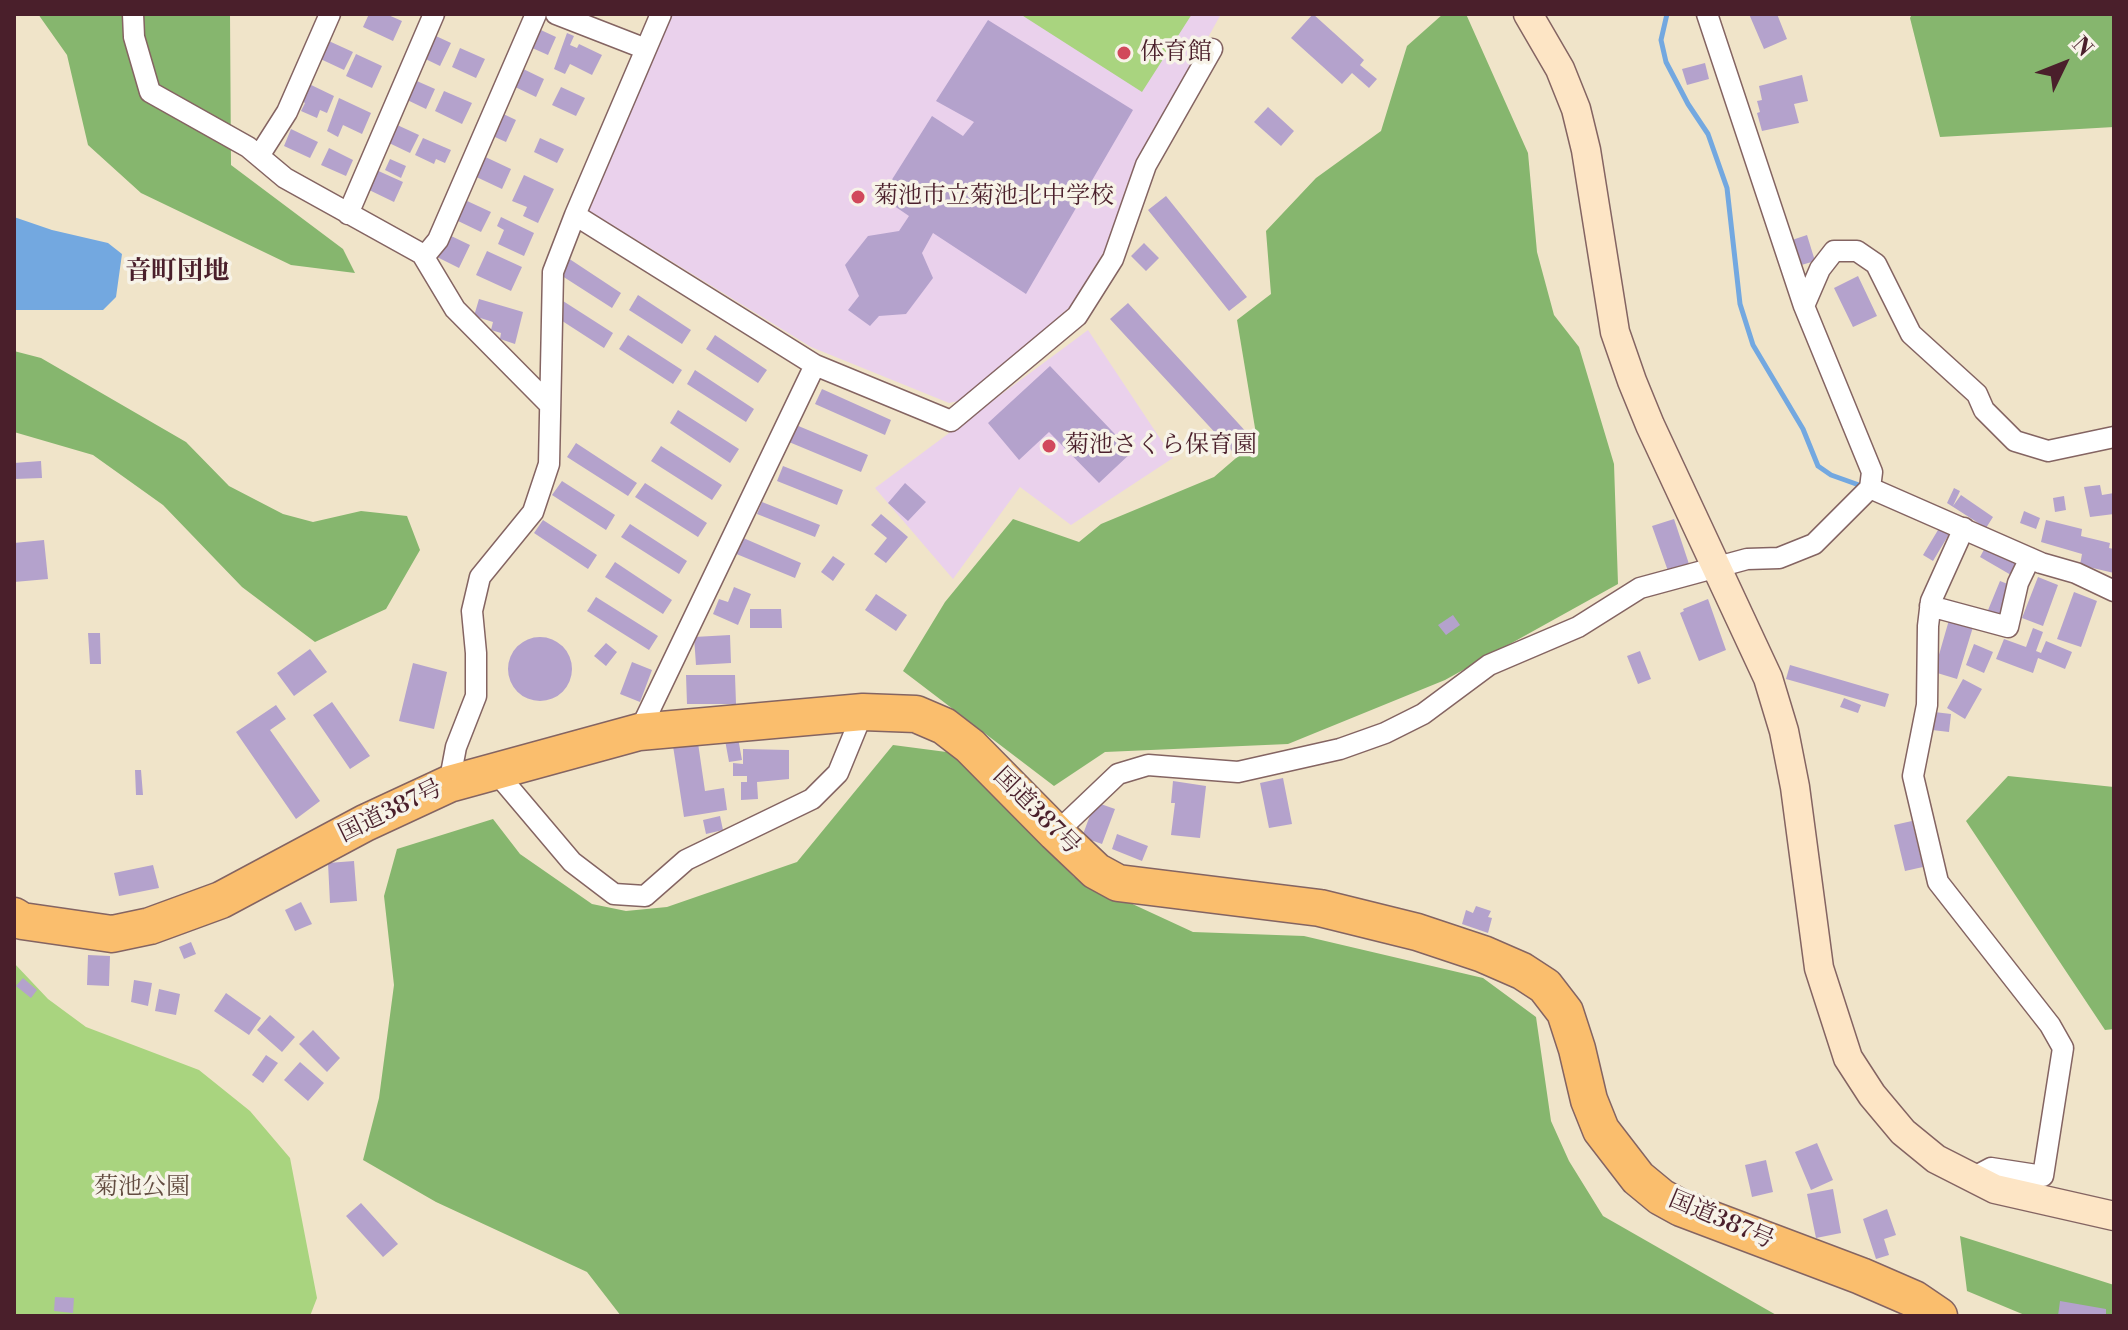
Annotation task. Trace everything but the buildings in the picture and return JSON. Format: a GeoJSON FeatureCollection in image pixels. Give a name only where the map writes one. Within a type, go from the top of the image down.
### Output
{"type":"FeatureCollection","features":[{"type":"Feature","properties":{"kind":"highway","name":"国道387号"},"geometry":{"type":"LineString","coordinates":[[14,916],[22,921],[112,934],[150,926],[221,900],[365,823],[449,784],[639,732],[863,712],[916,714],[944,726],[970,746],[1096,871],[1118,883],[1335,911],[1417,932],[1522,971],[1545,986],[1565,1012],[1589,1100],[1601,1130],[1638,1178],[1661,1197],[1681,1208],[1861,1276],[1914,1299],[1939,1316]]}},
{"type":"Feature","properties":{"kind":"street"},"geometry":{"type":"LineString","coordinates":[[142,14],[134,37],[150,92],[248,147],[285,178],[424,257],[455,309],[550,405]]}},
{"type":"Feature","properties":{"kind":"street"},"geometry":{"type":"LineString","coordinates":[[259,156],[287,112],[330,14]]}},
{"type":"Feature","properties":{"kind":"street"},"geometry":{"type":"LineString","coordinates":[[348,214],[434,14]]}},
{"type":"Feature","properties":{"kind":"street"},"geometry":{"type":"LineString","coordinates":[[424,257],[438,240],[536,14]]}},
{"type":"Feature","properties":{"kind":"street"},"geometry":{"type":"LineString","coordinates":[[556,14],[646,49]]}},
{"type":"Feature","properties":{"kind":"street"},"geometry":{"type":"LineString","coordinates":[[449,784],[456,747],[476,696],[472,611],[480,577],[533,512],[549,464],[553,272],[661,14]]}},
{"type":"Feature","properties":{"kind":"street"},"geometry":{"type":"LineString","coordinates":[[1528,14],[1560,69],[1576,109],[1586,150],[1615,332],[1650,425],[1768,678],[1784,731],[1795,787],[1819,968],[1848,1058],[1872,1095],[1903,1132],[1936,1159],[1995,1189],[2114,1216]]}},
{"type":"Feature","properties":{"kind":"street"},"geometry":{"type":"LineString","coordinates":[[1056,833],[1118,774],[1148,765],[1238,772],[1340,749],[1374,737],[1423,714],[1489,665],[1578,627],[1640,588],[1747,559],[1779,558],[1814,544],[1870,488],[1872,472],[1804,306],[1707,14]]}},
{"type":"Feature","properties":{"kind":"street"},"geometry":{"type":"LineString","coordinates":[[575,215],[815,365],[951,421],[1077,316],[1113,259],[1146,165],[1212,49]]}},
{"type":"Feature","properties":{"kind":"street"},"geometry":{"type":"LineString","coordinates":[[1804,306],[1820,269],[1834,251],[1857,251],[1876,264],[1911,334],[1977,394],[1984,410],[2015,441],[2048,451],[2114,437]]}},
{"type":"Feature","properties":{"kind":"street"},"geometry":{"type":"LineString","coordinates":[[639,732],[815,365]]}},
{"type":"Feature","properties":{"kind":"street"},"geometry":{"type":"LineString","coordinates":[[1870,488],[2114,591]]}},
{"type":"Feature","properties":{"kind":"street"},"geometry":{"type":"LineString","coordinates":[[1964,528],[1930,606],[1927,705],[1913,776],[1938,882],[2050,1025],[2063,1048],[2043,1176],[1991,1168],[1972,1178]]}},
{"type":"Feature","properties":{"kind":"street"},"geometry":{"type":"LineString","coordinates":[[1930,606],[2008,627],[2018,583],[2030,558]]}},
{"type":"Feature","properties":{"kind":"street"},"geometry":{"type":"LineString","coordinates":[[495,771],[572,862],[614,894],[645,896],[686,860],[812,799],[838,773],[863,712]]}},
{"type":"Feature","properties":{"kind":"shaded area","name":"菊池市立菊池北中学校"},"geometry":{"type":"Polygon","coordinates":[[[672,14],[1221,14],[1127,184],[1108,245],[1071,306],[963,400],[949,403],[811,347],[588,210],[672,14]]]}},
{"type":"Feature","properties":{"kind":"shaded area","name":"菊池さくら保育園"},"geometry":{"type":"Polygon","coordinates":[[[1088,330],[1173,458],[1071,525],[1020,487],[953,579],[875,488],[1088,330]]]}},
{"type":"Feature","properties":{"kind":"green space"},"geometry":{"type":"Polygon","coordinates":[[[38,14],[230,14],[231,165],[343,249],[355,273],[291,265],[141,193],[88,145],[67,55],[38,14]]]}},
{"type":"Feature","properties":{"kind":"green space","name":"体育館"},"geometry":{"type":"Polygon","coordinates":[[[1020,14],[1192,14],[1142,92],[1020,14]]]}},
{"type":"Feature","properties":{"kind":"green space"},"geometry":{"type":"Polygon","coordinates":[[[1443,14],[1466,14],[1528,153],[1537,252],[1554,315],[1579,347],[1614,464],[1618,584],[1445,680],[1288,744],[1105,752],[1054,786],[903,671],[945,602],[1013,519],[1079,542],[1101,524],[1214,477],[1257,440],[1237,320],[1271,294],[1266,231],[1316,178],[1381,131],[1407,46],[1443,14]]]}},
{"type":"Feature","properties":{"kind":"green space"},"geometry":{"type":"Polygon","coordinates":[[[1912,14],[2114,14],[2114,127],[1940,137],[1910,18],[1912,14]]]}},
{"type":"Feature","properties":{"kind":"green space"},"geometry":{"type":"Polygon","coordinates":[[[14,351],[41,358],[186,442],[229,486],[283,514],[313,522],[361,511],[407,516],[420,550],[386,609],[315,642],[242,587],[163,505],[93,455],[14,432],[14,351]]]}},
{"type":"Feature","properties":{"kind":"green space"},"geometry":{"type":"Polygon","coordinates":[[[893,745],[954,753],[1074,877],[1193,932],[1304,936],[1483,978],[1536,1017],[1551,1121],[1569,1161],[1603,1216],[1778,1316],[621,1316],[587,1272],[436,1202],[363,1160],[379,1098],[394,985],[384,896],[397,849],[493,819],[520,854],[592,904],[626,911],[667,907],[797,862],[893,745]]]}},
{"type":"Feature","properties":{"kind":"green space"},"geometry":{"type":"Polygon","coordinates":[[[2008,776],[2114,787],[2114,1029],[2105,1030],[1966,821],[2008,776]]]}},
{"type":"Feature","properties":{"kind":"green space","name":"菊池公園"},"geometry":{"type":"Polygon","coordinates":[[[14,963],[48,999],[86,1027],[199,1070],[250,1111],[290,1158],[317,1298],[310,1316],[14,1316],[14,963]]]}},
{"type":"Feature","properties":{"kind":"green space"},"geometry":{"type":"Polygon","coordinates":[[[1960,1236],[2114,1285],[2114,1316],[2027,1316],[1967,1291],[1960,1236]]]}},
{"type":"Feature","properties":{"kind":"water"},"geometry":{"type":"Polygon","coordinates":[[[14,217],[108,243],[122,254],[116,297],[103,310],[14,310],[14,217]]]}},
{"type":"Feature","properties":{"kind":"waterway"},"geometry":{"type":"LineString","coordinates":[[1667,14],[1661,40],[1666,62],[1708,134],[1727,188],[1740,304],[1753,345],[1803,429],[1818,466],[1831,475],[1859,485]]}},
{"type":"Feature","properties":{"kind":"place","name":"体育館"},"geometry":{"type":"Point","coordinates":[1124,53]}},
{"type":"Feature","properties":{"kind":"place","name":"菊池市立菊池北中学校"},"geometry":{"type":"Point","coordinates":[858,197]}},
{"type":"Feature","properties":{"kind":"place","name":"菊池さくら保育園"},"geometry":{"type":"Point","coordinates":[1049,446]}},
{"type":"Feature","properties":{"kind":"district","name":"音町団地"},"geometry":{"type":"Point","coordinates":[177,273]}}]}
